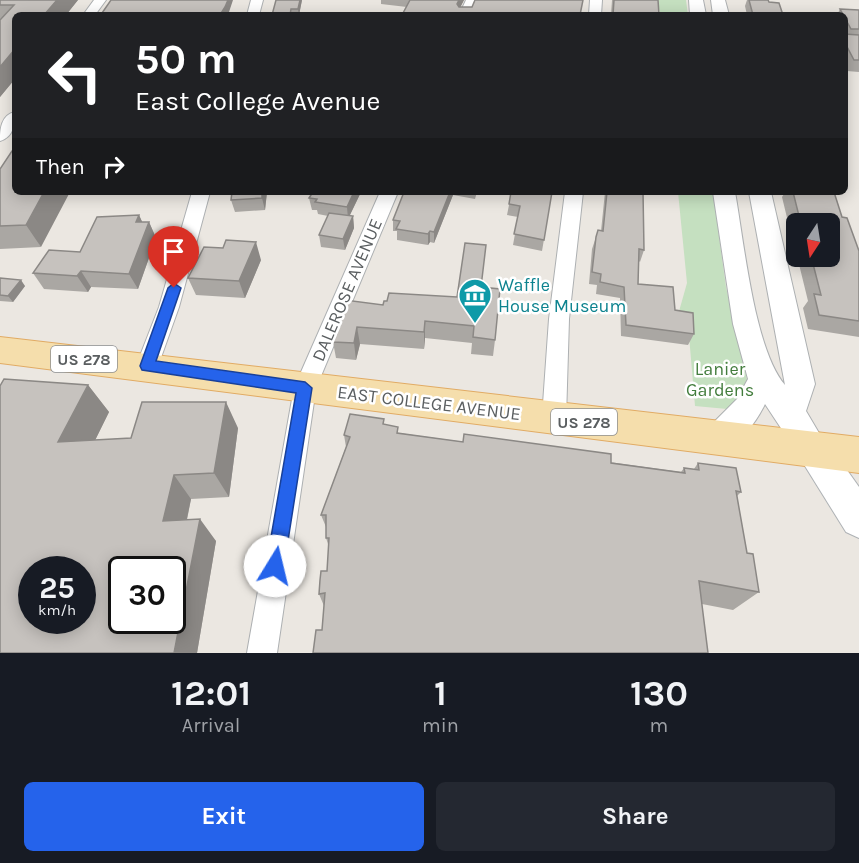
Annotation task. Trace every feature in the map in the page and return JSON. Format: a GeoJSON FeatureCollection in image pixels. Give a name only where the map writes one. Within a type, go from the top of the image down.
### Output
{"type":"FeatureCollection","features":[{"type":"Feature","properties":{"kind":"main road","name":"EAST COLLEGE AVENUE"},"geometry":{"type":"LineString","coordinates":[[0,350],[147,366],[305,388],[859,455]]}},
{"type":"Feature","properties":{"kind":"main road"},"geometry":{"type":"LineString","coordinates":[[813,450],[859,519]]}},
{"type":"Feature","properties":{"kind":"street"},"geometry":{"type":"LineString","coordinates":[[0,136],[12,120]]}},
{"type":"Feature","properties":{"kind":"street"},"geometry":{"type":"LineString","coordinates":[[147,366],[170,307],[200,195]]}},
{"type":"Feature","properties":{"kind":"street","name":"DALEROSE AVENUE"},"geometry":{"type":"LineString","coordinates":[[262,653],[305,388],[388,195]]}},
{"type":"Feature","properties":{"kind":"street"},"geometry":{"type":"LineString","coordinates":[[554,418],[559,319],[574,195]]}},
{"type":"Feature","properties":{"kind":"street"},"geometry":{"type":"LineString","coordinates":[[724,195],[746,324],[763,380],[790,413],[813,450]]}},
{"type":"Feature","properties":{"kind":"street"},"geometry":{"type":"LineString","coordinates":[[761,195],[800,384],[790,413]]}},
{"type":"Feature","properties":{"kind":"street"},"geometry":{"type":"LineString","coordinates":[[719,438],[748,408],[763,380]]}},
{"type":"Feature","properties":{"kind":"green space"},"geometry":{"type":"Polygon","coordinates":[[[658,0],[686,0],[688,12],[660,12],[658,0]]]}},
{"type":"Feature","properties":{"kind":"green space","name":"Lanier Gardens"},"geometry":{"type":"Polygon","coordinates":[[[678,195],[713,195],[726,287],[748,384],[745,395],[727,409],[695,406],[688,324],[676,322],[687,283],[678,195]]]}},
{"type":"Feature","properties":{"kind":"building"},"geometry":{"type":"Polygon","coordinates":[[[0,0],[57,0],[47,12],[12,12],[12,53],[0,67],[0,20],[14,5],[0,5],[0,0]]]}},
{"type":"Feature","properties":{"kind":"building"},"geometry":{"type":"Polygon","coordinates":[[[111,0],[228,0],[222,12],[103,12],[111,0]]]}},
{"type":"Feature","properties":{"kind":"building"},"geometry":{"type":"Polygon","coordinates":[[[276,0],[300,0],[298,9],[291,9],[290,12],[273,12],[276,0]]]}},
{"type":"Feature","properties":{"kind":"building"},"geometry":{"type":"Polygon","coordinates":[[[410,0],[459,0],[457,4],[459,7],[472,7],[475,0],[583,0],[581,12],[404,12],[410,0]]]}},
{"type":"Feature","properties":{"kind":"building"},"geometry":{"type":"Polygon","coordinates":[[[614,0],[658,0],[659,12],[613,12],[614,0]]]}},
{"type":"Feature","properties":{"kind":"building"},"geometry":{"type":"Polygon","coordinates":[[[749,0],[768,0],[779,3],[782,12],[752,12],[749,0]]]}},
{"type":"Feature","properties":{"kind":"building"},"geometry":{"type":"Polygon","coordinates":[[[840,9],[859,10],[859,29],[851,29],[848,24],[848,12],[842,12],[840,9]]]}},
{"type":"Feature","properties":{"kind":"building"},"geometry":{"type":"Polygon","coordinates":[[[848,34],[859,35],[859,60],[854,60],[848,49],[848,34]]]}},
{"type":"Feature","properties":{"kind":"building"},"geometry":{"type":"Polygon","coordinates":[[[12,151],[12,195],[42,195],[26,225],[0,226],[0,169],[12,151]]]}},
{"type":"Feature","properties":{"kind":"building"},"geometry":{"type":"Polygon","coordinates":[[[232,195],[262,195],[262,198],[231,200],[232,195]]]}},
{"type":"Feature","properties":{"kind":"building"},"geometry":{"type":"Polygon","coordinates":[[[311,195],[353,195],[347,207],[315,202],[317,199],[309,198],[311,195]]]}},
{"type":"Feature","properties":{"kind":"building"},"geometry":{"type":"Polygon","coordinates":[[[403,195],[449,195],[434,232],[430,231],[428,234],[396,229],[400,221],[393,220],[403,195]]]}},
{"type":"Feature","properties":{"kind":"building"},"geometry":{"type":"Polygon","coordinates":[[[510,195],[552,195],[544,240],[514,234],[520,206],[509,204],[510,195]]]}},
{"type":"Feature","properties":{"kind":"building"},"geometry":{"type":"Polygon","coordinates":[[[607,195],[643,195],[644,250],[639,249],[638,284],[673,287],[675,310],[693,313],[694,334],[626,325],[624,287],[600,282],[601,274],[592,272],[596,237],[598,230],[603,231],[607,195]]]}},
{"type":"Feature","properties":{"kind":"building"},"geometry":{"type":"Polygon","coordinates":[[[794,195],[835,195],[842,217],[847,218],[859,251],[859,321],[819,315],[814,294],[821,295],[814,267],[840,267],[840,213],[798,213],[794,195]]]}},
{"type":"Feature","properties":{"kind":"building"},"geometry":{"type":"Polygon","coordinates":[[[329,213],[353,216],[343,239],[319,235],[329,213]]]}},
{"type":"Feature","properties":{"kind":"building"},"geometry":{"type":"Polygon","coordinates":[[[139,215],[136,222],[149,222],[129,274],[81,271],[77,276],[33,273],[49,250],[80,252],[97,217],[139,215]]]}},
{"type":"Feature","properties":{"kind":"building"},"geometry":{"type":"Polygon","coordinates":[[[226,240],[256,242],[239,281],[188,278],[204,247],[223,248],[226,240]]]}},
{"type":"Feature","properties":{"kind":"building"},"geometry":{"type":"Polygon","coordinates":[[[465,243],[486,245],[481,287],[500,289],[495,340],[473,337],[474,326],[425,321],[424,332],[357,327],[354,343],[333,342],[345,300],[383,305],[389,293],[457,297],[465,243]]]}},
{"type":"Feature","properties":{"kind":"building"},"geometry":{"type":"Polygon","coordinates":[[[0,278],[21,280],[8,296],[0,295],[0,278]]]}},
{"type":"Feature","properties":{"kind":"building"},"geometry":{"type":"Polygon","coordinates":[[[4,379],[88,385],[58,442],[131,438],[142,402],[226,402],[214,473],[174,475],[163,521],[200,519],[186,591],[186,556],[108,556],[108,634],[178,634],[174,653],[0,653],[0,386],[4,379]]]}},
{"type":"Feature","properties":{"kind":"building"},"geometry":{"type":"Polygon","coordinates":[[[350,414],[384,419],[383,424],[398,427],[397,433],[463,442],[464,434],[611,454],[611,463],[685,473],[684,468],[699,470],[698,463],[736,468],[741,492],[736,491],[747,553],[753,554],[759,592],[699,581],[708,653],[313,653],[316,630],[322,630],[325,593],[319,594],[320,580],[321,571],[327,571],[329,538],[326,538],[326,515],[321,515],[350,437],[344,435],[350,414]]]}},
{"type":"Feature","properties":{"kind":"place","name":"Waffle House Museum"},"geometry":{"type":"Point","coordinates":[475,324]}},
{"type":"Feature","properties":{"kind":"route"},"geometry":{"type":"LineString","coordinates":[[174,288],[170,307],[147,366],[305,388],[275,566]]}}]}
